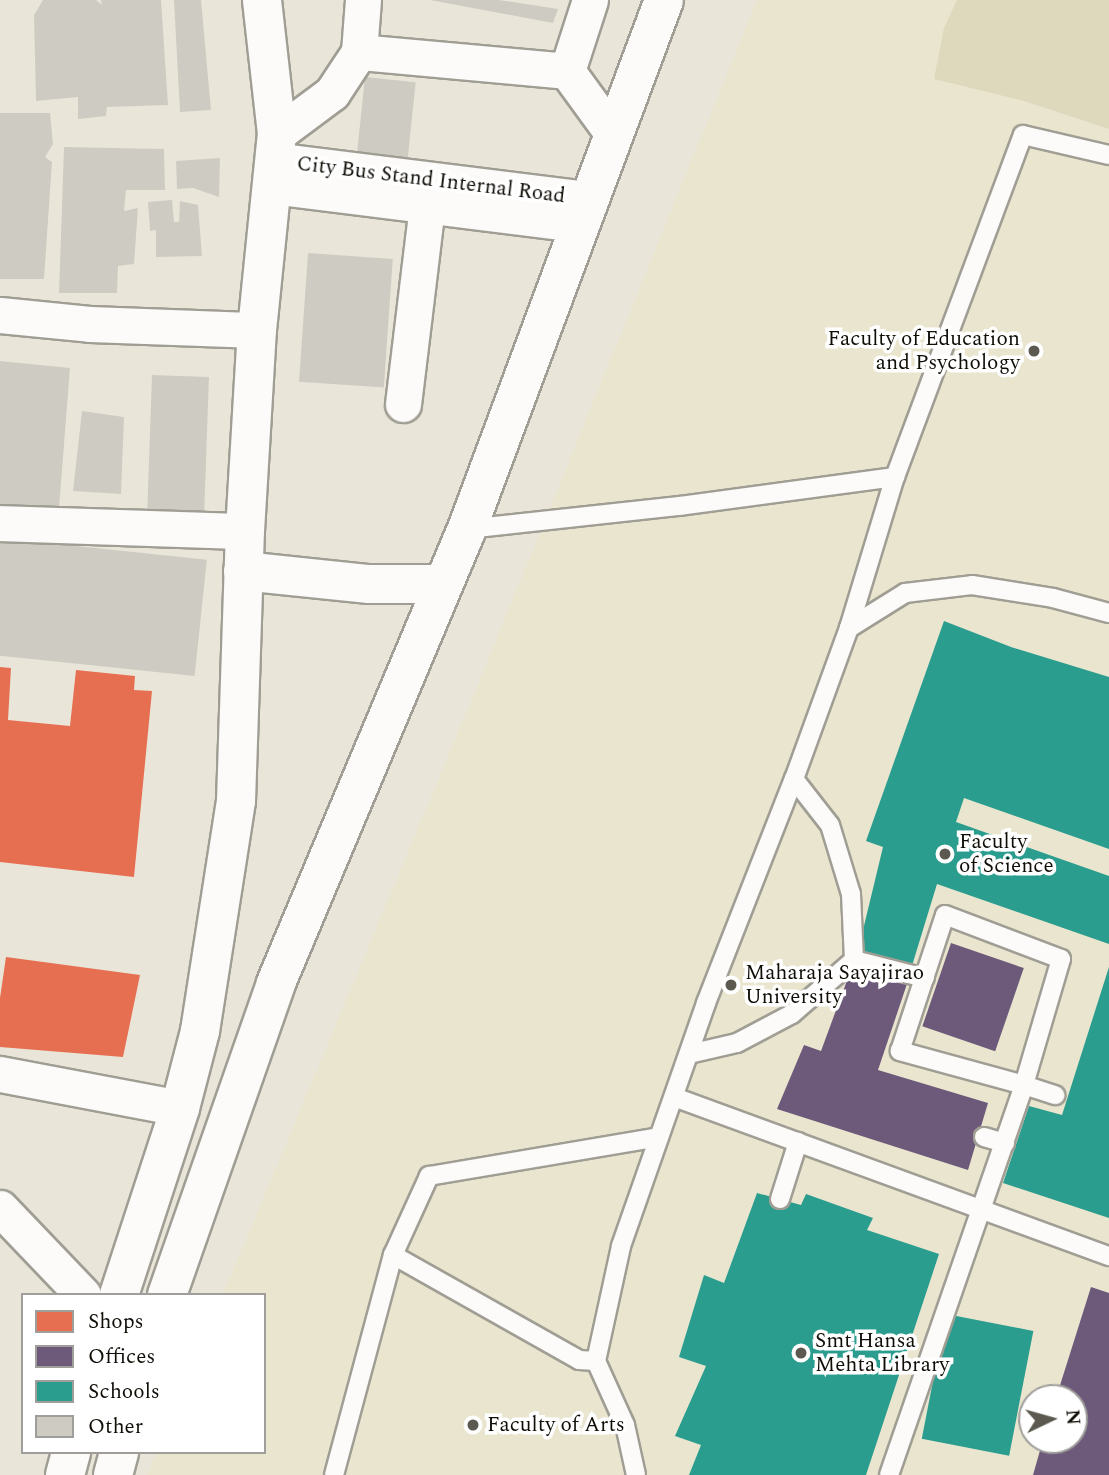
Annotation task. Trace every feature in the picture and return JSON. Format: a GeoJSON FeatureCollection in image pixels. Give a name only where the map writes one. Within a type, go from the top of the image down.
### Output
{"type":"FeatureCollection","features":[{"type":"Feature","properties":{"kind":"main road"},"geometry":{"type":"LineString","coordinates":[[168,1293],[276,983],[467,529],[612,133],[664,0]]}},
{"type":"Feature","properties":{"kind":"main road"},"geometry":{"type":"LineString","coordinates":[[120,1293],[180,1108],[200,1031],[236,801],[245,531],[257,330],[274,160],[265,12]]}},
{"type":"Feature","properties":{"kind":"main road"},"geometry":{"type":"LineString","coordinates":[[243,571],[369,584],[442,584]]}},
{"type":"Feature","properties":{"kind":"main road"},"geometry":{"type":"LineString","coordinates":[[65,1475],[70,1454]]}},
{"type":"Feature","properties":{"kind":"main road"},"geometry":{"type":"LineString","coordinates":[[113,1475],[118,1454]]}},
{"type":"Feature","properties":{"kind":"street"},"geometry":{"type":"LineString","coordinates":[[274,160],[332,93],[359,52],[363,0]]}},
{"type":"Feature","properties":{"kind":"street"},"geometry":{"type":"LineString","coordinates":[[567,71],[590,0]]}},
{"type":"Feature","properties":{"kind":"street"},"geometry":{"type":"LineString","coordinates":[[359,52],[567,71],[612,133]]}},
{"type":"Feature","properties":{"kind":"street","name":"City Bus Stand Internal Road"},"geometry":{"type":"LineString","coordinates":[[274,160],[427,205],[583,212]]}},
{"type":"Feature","properties":{"kind":"street","name":"City Bus Stand Internal Road"},"geometry":{"type":"LineString","coordinates":[[274,160],[583,212]]}},
{"type":"Feature","properties":{"kind":"street"},"geometry":{"type":"LineString","coordinates":[[403,404],[427,205]]}},
{"type":"Feature","properties":{"kind":"street"},"geometry":{"type":"LineString","coordinates":[[0,315],[90,324],[257,330]]}},
{"type":"Feature","properties":{"kind":"street"},"geometry":{"type":"LineString","coordinates":[[0,523],[245,531]]}},
{"type":"Feature","properties":{"kind":"street"},"geometry":{"type":"LineString","coordinates":[[0,1074],[180,1108]]}},
{"type":"Feature","properties":{"kind":"street"},"geometry":{"type":"LineString","coordinates":[[0,1208],[81,1293]]}},
{"type":"Feature","properties":{"kind":"lane"},"geometry":{"type":"LineString","coordinates":[[636,1475],[625,1425],[596,1360],[621,1246],[689,1054],[849,628],[895,477],[1023,135],[1109,155]]}},
{"type":"Feature","properties":{"kind":"lane"},"geometry":{"type":"LineString","coordinates":[[467,529],[680,506],[895,477]]}},
{"type":"Feature","properties":{"kind":"lane"},"geometry":{"type":"LineString","coordinates":[[849,628],[905,593],[972,585],[1053,598],[1109,613]]}},
{"type":"Feature","properties":{"kind":"lane"},"geometry":{"type":"LineString","coordinates":[[794,779],[830,825],[851,894],[854,960]]}},
{"type":"Feature","properties":{"kind":"lane"},"geometry":{"type":"LineString","coordinates":[[889,1475],[983,1210],[1024,1086],[1061,959],[945,915],[900,1051],[1024,1086],[1055,1096]]}},
{"type":"Feature","properties":{"kind":"lane"},"geometry":{"type":"LineString","coordinates":[[854,960],[925,978]]}},
{"type":"Feature","properties":{"kind":"lane"},"geometry":{"type":"LineString","coordinates":[[689,1054],[737,1043],[792,1014],[854,960]]}},
{"type":"Feature","properties":{"kind":"lane"},"geometry":{"type":"LineString","coordinates":[[674,1097],[1109,1256]]}},
{"type":"Feature","properties":{"kind":"lane"},"geometry":{"type":"LineString","coordinates":[[334,1475],[393,1255],[429,1176],[659,1137]]}},
{"type":"Feature","properties":{"kind":"lane"},"geometry":{"type":"LineString","coordinates":[[985,1137],[1005,1143]]}},
{"type":"Feature","properties":{"kind":"lane"},"geometry":{"type":"LineString","coordinates":[[780,1199],[798,1142]]}},
{"type":"Feature","properties":{"kind":"lane"},"geometry":{"type":"LineString","coordinates":[[393,1255],[579,1360],[596,1360]]}},
{"type":"Feature","properties":{"kind":"shaded area","name":"Maharaja Sayajirao University"},"geometry":{"type":"Polygon","coordinates":[[[757,0],[1109,0],[1109,1475],[147,1475],[156,1454],[266,1454],[266,1293],[224,1293],[482,675],[757,0]]]}},
{"type":"Feature","properties":{"kind":"shaded area"},"geometry":{"type":"Polygon","coordinates":[[[957,0],[1109,0],[1109,129],[1024,101],[934,79],[944,28],[957,0]]]}},
{"type":"Feature","properties":{"kind":"building: Shops"},"geometry":{"type":"Polygon","coordinates":[[[0,667],[11,668],[8,720],[70,726],[76,670],[135,676],[134,690],[152,691],[134,877],[0,862],[0,667]]]}},
{"type":"Feature","properties":{"kind":"building: Shops"},"geometry":{"type":"Polygon","coordinates":[[[6,957],[140,975],[123,1057],[0,1047],[0,998],[6,957]]]}},
{"type":"Feature","properties":{"kind":"building: Offices"},"geometry":{"type":"Polygon","coordinates":[[[951,943],[1024,968],[995,1051],[922,1026],[951,943]]]}},
{"type":"Feature","properties":{"kind":"building: Offices"},"geometry":{"type":"Polygon","coordinates":[[[852,967],[909,978],[878,1070],[988,1103],[968,1170],[777,1109],[804,1045],[821,1051],[852,967]]]}},
{"type":"Feature","properties":{"kind":"building: Offices"},"geometry":{"type":"Polygon","coordinates":[[[1091,1287],[1109,1293],[1109,1475],[1033,1475],[1039,1454],[1088,1454],[1088,1384],[1060,1384],[1091,1287]]]}},
{"type":"Feature","properties":{"kind":"building: Schools"},"geometry":{"type":"Polygon","coordinates":[[[944,621],[1011,647],[1109,677],[1109,849],[964,798],[956,822],[1109,876],[1109,944],[937,884],[911,969],[857,955],[883,847],[866,841],[944,621]]]}},
{"type":"Feature","properties":{"kind":"building: Schools"},"geometry":{"type":"Polygon","coordinates":[[[1109,967],[1109,1218],[1003,1183],[1029,1106],[1062,1115],[1109,967]]]}},
{"type":"Feature","properties":{"kind":"building: Schools","name":"Smt Hansa Mehta Library"},"geometry":{"type":"Polygon","coordinates":[[[757,1193],[801,1205],[806,1194],[873,1218],[867,1230],[939,1254],[866,1475],[689,1475],[701,1445],[675,1436],[706,1366],[679,1357],[704,1275],[724,1283],[757,1193]]]}},
{"type":"Feature","properties":{"kind":"building: Schools"},"geometry":{"type":"Polygon","coordinates":[[[946,1314],[1033,1331],[1023,1384],[1018,1384],[1018,1410],[1009,1456],[922,1439],[946,1314]]]}},
{"type":"Feature","properties":{"kind":"building: Other"},"geometry":{"type":"Polygon","coordinates":[[[43,0],[96,0],[102,5],[101,0],[161,0],[168,105],[107,107],[106,116],[78,119],[78,97],[36,101],[34,15],[43,0]]]}},
{"type":"Feature","properties":{"kind":"building: Other"},"geometry":{"type":"Polygon","coordinates":[[[174,0],[201,0],[211,110],[180,112],[174,0]]]}},
{"type":"Feature","properties":{"kind":"building: Other"},"geometry":{"type":"Polygon","coordinates":[[[430,0],[499,0],[558,9],[553,23],[430,0]]]}},
{"type":"Feature","properties":{"kind":"building: Other"},"geometry":{"type":"Polygon","coordinates":[[[365,77],[416,82],[404,191],[354,185],[365,77]]]}},
{"type":"Feature","properties":{"kind":"building: Other"},"geometry":{"type":"Polygon","coordinates":[[[0,113],[50,113],[53,144],[45,157],[52,162],[44,279],[0,279],[0,113]]]}},
{"type":"Feature","properties":{"kind":"building: Other"},"geometry":{"type":"Polygon","coordinates":[[[64,147],[164,149],[165,190],[126,190],[124,211],[138,208],[134,264],[118,266],[117,293],[59,293],[64,147]]]}},
{"type":"Feature","properties":{"kind":"building: Other"},"geometry":{"type":"Polygon","coordinates":[[[220,158],[219,197],[193,188],[177,189],[176,161],[220,158]]]}},
{"type":"Feature","properties":{"kind":"building: Other"},"geometry":{"type":"Polygon","coordinates":[[[172,200],[174,222],[179,222],[180,201],[198,205],[202,256],[156,257],[156,230],[150,231],[148,202],[172,200]]]}},
{"type":"Feature","properties":{"kind":"building: Other"},"geometry":{"type":"Polygon","coordinates":[[[308,253],[393,259],[384,388],[299,382],[308,253]]]}},
{"type":"Feature","properties":{"kind":"building: Other"},"geometry":{"type":"Polygon","coordinates":[[[0,361],[70,368],[59,508],[0,505],[0,361]]]}},
{"type":"Feature","properties":{"kind":"building: Other"},"geometry":{"type":"Polygon","coordinates":[[[152,375],[209,377],[204,512],[147,510],[152,375]]]}},
{"type":"Feature","properties":{"kind":"building: Other"},"geometry":{"type":"Polygon","coordinates":[[[82,411],[124,417],[121,494],[73,491],[82,411]]]}},
{"type":"Feature","properties":{"kind":"building: Other"},"geometry":{"type":"Polygon","coordinates":[[[0,538],[207,560],[195,676],[0,656],[0,538]]]}},
{"type":"Feature","properties":{"kind":"place","name":"Faculty of Education and Psychology"},"geometry":{"type":"Point","coordinates":[1034,351]}},
{"type":"Feature","properties":{"kind":"place","name":"Faculty of Science"},"geometry":{"type":"Point","coordinates":[945,854]}},
{"type":"Feature","properties":{"kind":"place","name":"Maharaja Sayajirao University"},"geometry":{"type":"Point","coordinates":[731,985]}},
{"type":"Feature","properties":{"kind":"place","name":"Smt Hansa Mehta Library"},"geometry":{"type":"Point","coordinates":[801,1353]}},
{"type":"Feature","properties":{"kind":"place","name":"Faculty of Arts"},"geometry":{"type":"Point","coordinates":[473,1425]}}]}
